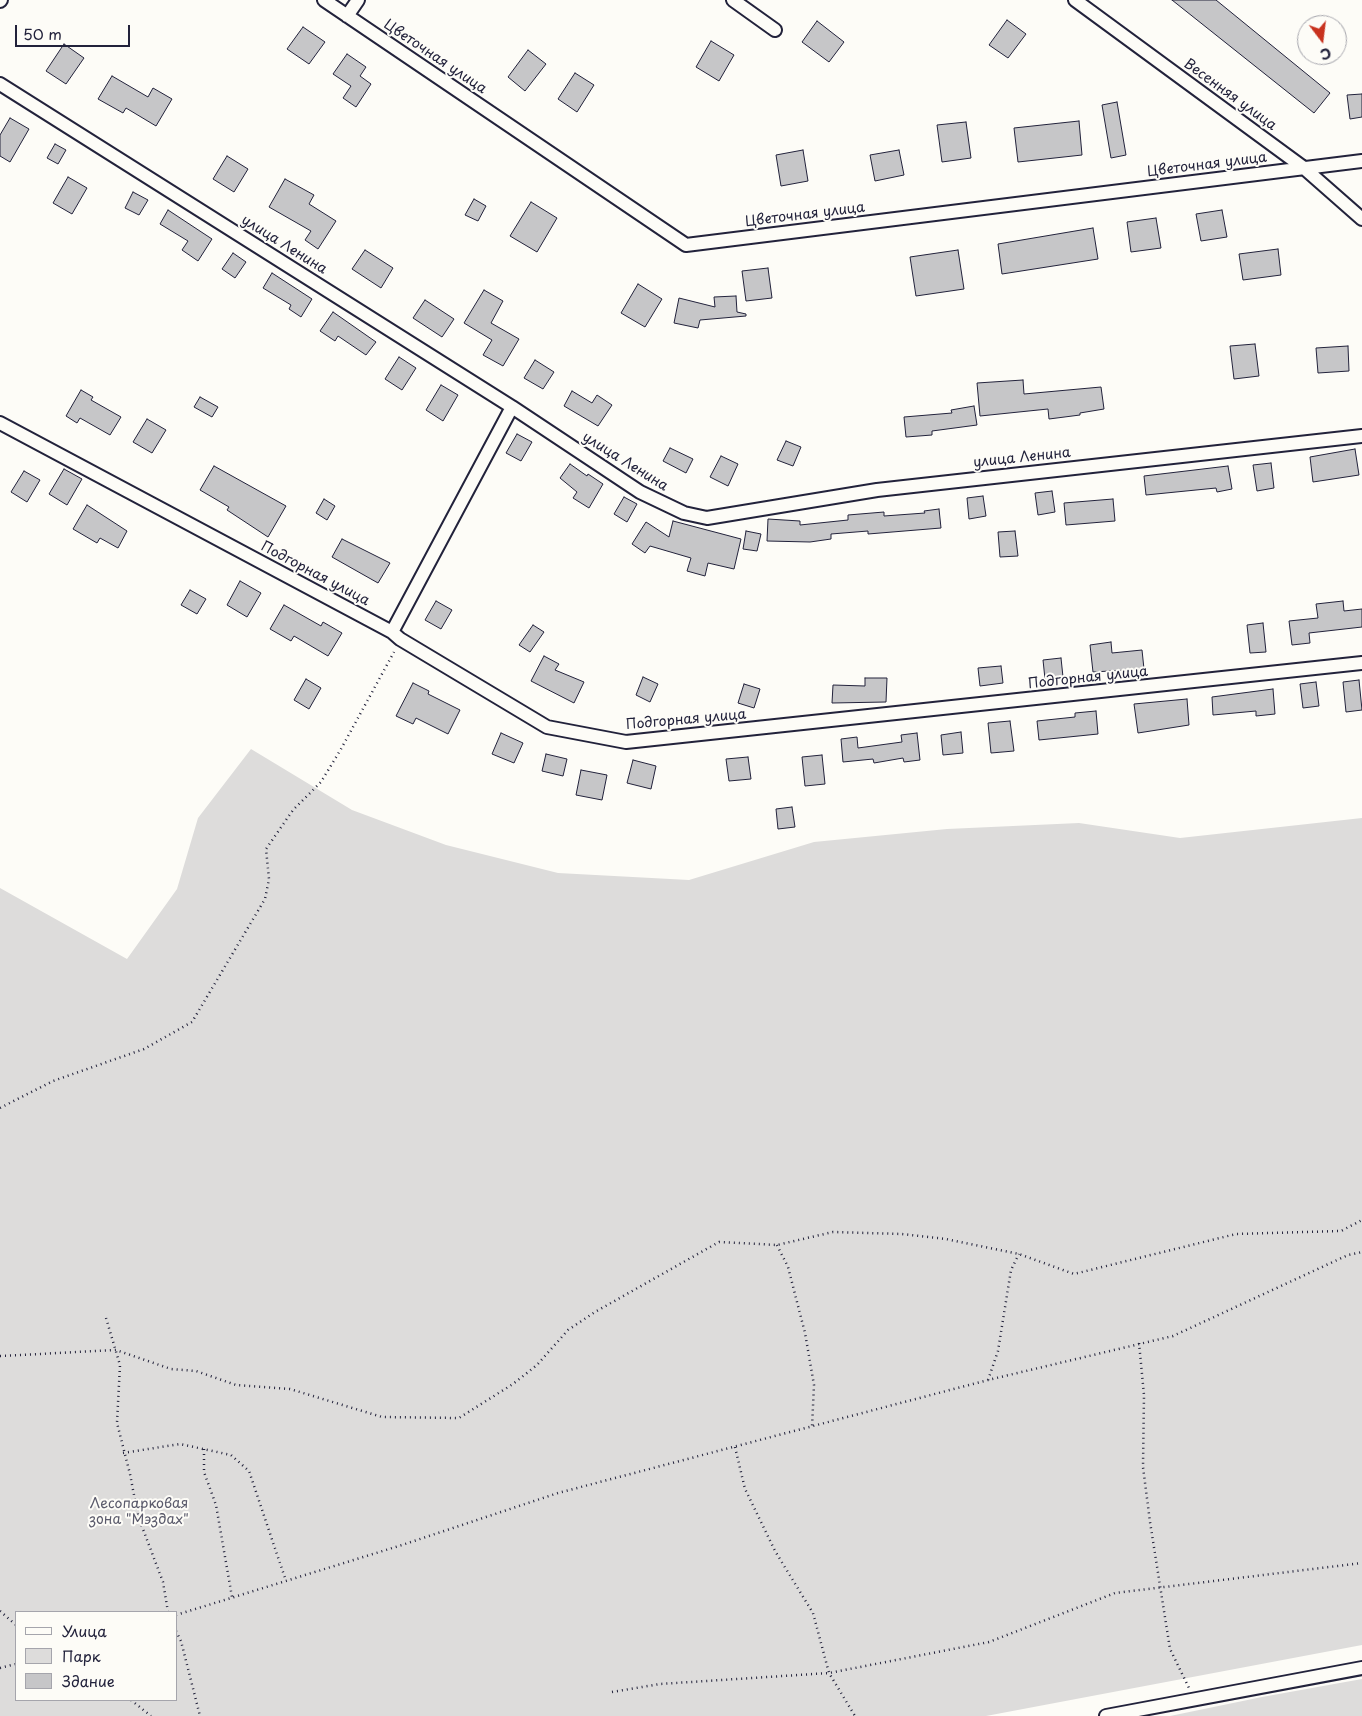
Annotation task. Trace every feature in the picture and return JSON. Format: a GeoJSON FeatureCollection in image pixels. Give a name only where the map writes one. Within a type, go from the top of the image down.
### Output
{"type":"FeatureCollection","features":[{"type":"Feature","properties":{"kind":"street","name":"Цветочная улица"},"geometry":{"type":"LineString","coordinates":[[324,0],[686,245],[1362,161]]}},
{"type":"Feature","properties":{"kind":"street"},"geometry":{"type":"LineString","coordinates":[[347,16],[358,0]]}},
{"type":"Feature","properties":{"kind":"street"},"geometry":{"type":"LineString","coordinates":[[732,0],[775,30]]}},
{"type":"Feature","properties":{"kind":"street","name":"Весенняя улица"},"geometry":{"type":"LineString","coordinates":[[1076,0],[1304,168],[1362,219]]}},
{"type":"Feature","properties":{"kind":"street","name":"улица Ленина"},"geometry":{"type":"LineString","coordinates":[[0,84],[512,407],[640,492],[684,513],[707,518],[877,490],[1362,436]]}},
{"type":"Feature","properties":{"kind":"street"},"geometry":{"type":"LineString","coordinates":[[396,636],[512,407]]}},
{"type":"Feature","properties":{"kind":"street","name":"Подгорная улица"},"geometry":{"type":"LineString","coordinates":[[0,423],[396,636],[546,727],[626,742],[1362,663]]}},
{"type":"Feature","properties":{"kind":"street"},"geometry":{"type":"LineString","coordinates":[[1106,1716],[1362,1668]]}},
{"type":"Feature","properties":{"kind":"path"},"geometry":{"type":"LineString","coordinates":[[0,1108],[53,1081],[144,1050],[192,1022],[265,899],[269,878],[266,849],[293,810],[321,782],[342,749],[396,636]]}},
{"type":"Feature","properties":{"kind":"path"},"geometry":{"type":"LineString","coordinates":[[0,1356],[116,1350],[170,1369],[196,1371],[236,1385],[290,1389],[382,1416],[459,1418],[513,1384],[537,1365],[568,1330],[581,1321],[719,1242],[777,1245],[833,1232],[902,1234],[946,1239],[1019,1254],[1074,1274],[1236,1234],[1341,1232],[1362,1220]]}},
{"type":"Feature","properties":{"kind":"path"},"geometry":{"type":"LineString","coordinates":[[777,1245],[788,1267],[805,1333],[814,1385],[812,1427]]}},
{"type":"Feature","properties":{"kind":"path"},"geometry":{"type":"LineString","coordinates":[[178,1614],[558,1493],[988,1380],[1173,1336],[1348,1255],[1362,1252]]}},
{"type":"Feature","properties":{"kind":"path"},"geometry":{"type":"LineString","coordinates":[[988,1380],[998,1351],[1011,1270],[1019,1254]]}},
{"type":"Feature","properties":{"kind":"path"},"geometry":{"type":"LineString","coordinates":[[106,1318],[120,1365],[117,1424],[123,1453],[130,1474],[138,1516],[163,1582],[168,1611]]}},
{"type":"Feature","properties":{"kind":"path"},"geometry":{"type":"LineString","coordinates":[[1139,1343],[1144,1395],[1143,1467],[1160,1587],[1170,1649],[1195,1700]]}},
{"type":"Feature","properties":{"kind":"path"},"geometry":{"type":"LineString","coordinates":[[123,1453],[180,1444],[231,1455],[249,1471],[286,1581]]}},
{"type":"Feature","properties":{"kind":"path"},"geometry":{"type":"LineString","coordinates":[[735,1446],[744,1489],[775,1551],[813,1613],[829,1673],[856,1716]]}},
{"type":"Feature","properties":{"kind":"path"},"geometry":{"type":"LineString","coordinates":[[204,1449],[204,1472],[216,1505],[232,1597]]}},
{"type":"Feature","properties":{"kind":"path"},"geometry":{"type":"LineString","coordinates":[[612,1692],[660,1684],[829,1673],[989,1642],[1115,1593],[1362,1563]]}},
{"type":"Feature","properties":{"kind":"path"},"geometry":{"type":"LineString","coordinates":[[0,1611],[15,1624]]}},
{"type":"Feature","properties":{"kind":"path"},"geometry":{"type":"LineString","coordinates":[[178,1635],[200,1716]]}},
{"type":"Feature","properties":{"kind":"path"},"geometry":{"type":"LineString","coordinates":[[0,1668],[15,1664]]}},
{"type":"Feature","properties":{"kind":"path"},"geometry":{"type":"LineString","coordinates":[[132,1701],[151,1716]]}},
{"type":"Feature","properties":{"kind":"green space","name":"Лесопарковая зона \"Мэздах\""},"geometry":{"type":"Polygon","coordinates":[[[251,749],[352,810],[446,845],[558,873],[689,880],[814,842],[947,829],[1079,823],[1180,838],[1362,818],[1362,1645],[986,1716],[0,1716],[0,888],[127,959],[177,889],[198,818],[251,749]]]}},
{"type":"Feature","properties":{"kind":"green space"},"geometry":{"type":"Polygon","coordinates":[[[1362,1679],[1362,1716],[1170,1716],[1262,1697],[1362,1679]]]}},
{"type":"Feature","properties":{"kind":"building"},"geometry":{"type":"Polygon","coordinates":[[[1172,0],[1216,0],[1330,93],[1314,113],[1172,0]]]}},
{"type":"Feature","properties":{"kind":"building"},"geometry":{"type":"Polygon","coordinates":[[[1007,20],[1026,34],[1008,58],[989,45],[1007,20]]]}},
{"type":"Feature","properties":{"kind":"building"},"geometry":{"type":"Polygon","coordinates":[[[817,21],[844,42],[829,62],[802,42],[817,21]]]}},
{"type":"Feature","properties":{"kind":"building"},"geometry":{"type":"Polygon","coordinates":[[[303,27],[325,42],[309,64],[287,49],[303,27]]]}},
{"type":"Feature","properties":{"kind":"building"},"geometry":{"type":"Polygon","coordinates":[[[711,41],[734,55],[719,81],[696,67],[711,41]]]}},
{"type":"Feature","properties":{"kind":"building"},"geometry":{"type":"Polygon","coordinates":[[[64,44],[84,58],[66,84],[46,71],[64,44]]]}},
{"type":"Feature","properties":{"kind":"building"},"geometry":{"type":"Polygon","coordinates":[[[528,50],[546,64],[525,91],[508,77],[528,50]]]}},
{"type":"Feature","properties":{"kind":"building"},"geometry":{"type":"Polygon","coordinates":[[[347,54],[366,67],[360,76],[371,84],[356,107],[343,98],[351,86],[333,74],[347,54]]]}},
{"type":"Feature","properties":{"kind":"building"},"geometry":{"type":"Polygon","coordinates":[[[575,73],[594,85],[577,112],[558,99],[575,73]]]}},
{"type":"Feature","properties":{"kind":"building"},"geometry":{"type":"Polygon","coordinates":[[[112,76],[148,97],[153,88],[172,99],[156,126],[126,108],[123,113],[98,99],[112,76]]]}},
{"type":"Feature","properties":{"kind":"building"},"geometry":{"type":"Polygon","coordinates":[[[1362,94],[1362,117],[1350,119],[1347,95],[1362,94]]]}},
{"type":"Feature","properties":{"kind":"building"},"geometry":{"type":"Polygon","coordinates":[[[1117,102],[1126,155],[1111,158],[1102,105],[1117,102]]]}},
{"type":"Feature","properties":{"kind":"building"},"geometry":{"type":"Polygon","coordinates":[[[10,118],[29,129],[10,162],[0,156],[0,135],[10,118]]]}},
{"type":"Feature","properties":{"kind":"building"},"geometry":{"type":"Polygon","coordinates":[[[1079,121],[1082,155],[1018,162],[1014,128],[1079,121]]]}},
{"type":"Feature","properties":{"kind":"building"},"geometry":{"type":"Polygon","coordinates":[[[966,122],[971,158],[942,162],[937,125],[966,122]]]}},
{"type":"Feature","properties":{"kind":"building"},"geometry":{"type":"Polygon","coordinates":[[[55,144],[66,150],[58,164],[47,158],[55,144]]]}},
{"type":"Feature","properties":{"kind":"building"},"geometry":{"type":"Polygon","coordinates":[[[803,150],[808,181],[781,186],[776,155],[803,150]]]}},
{"type":"Feature","properties":{"kind":"building"},"geometry":{"type":"Polygon","coordinates":[[[899,150],[904,175],[875,181],[870,155],[899,150]]]}},
{"type":"Feature","properties":{"kind":"building"},"geometry":{"type":"Polygon","coordinates":[[[227,156],[248,169],[234,192],[213,179],[227,156]]]}},
{"type":"Feature","properties":{"kind":"building"},"geometry":{"type":"Polygon","coordinates":[[[68,177],[87,188],[72,214],[53,203],[68,177]]]}},
{"type":"Feature","properties":{"kind":"building"},"geometry":{"type":"Polygon","coordinates":[[[285,179],[314,195],[309,204],[336,221],[318,249],[305,240],[311,231],[269,207],[285,179]]]}},
{"type":"Feature","properties":{"kind":"building"},"geometry":{"type":"Polygon","coordinates":[[[133,192],[148,200],[139,215],[125,208],[133,192]]]}},
{"type":"Feature","properties":{"kind":"building"},"geometry":{"type":"Polygon","coordinates":[[[474,199],[486,206],[478,221],[465,215],[474,199]]]}},
{"type":"Feature","properties":{"kind":"building"},"geometry":{"type":"Polygon","coordinates":[[[531,202],[557,218],[537,252],[510,236],[531,202]]]}},
{"type":"Feature","properties":{"kind":"building"},"geometry":{"type":"Polygon","coordinates":[[[168,210],[212,239],[198,261],[182,250],[188,241],[160,224],[168,210]]]}},
{"type":"Feature","properties":{"kind":"building"},"geometry":{"type":"Polygon","coordinates":[[[1222,210],[1227,237],[1201,241],[1196,214],[1222,210]]]}},
{"type":"Feature","properties":{"kind":"building"},"geometry":{"type":"Polygon","coordinates":[[[1156,218],[1161,248],[1131,252],[1127,222],[1156,218]]]}},
{"type":"Feature","properties":{"kind":"building"},"geometry":{"type":"Polygon","coordinates":[[[1093,228],[1098,259],[1002,274],[998,244],[1093,228]]]}},
{"type":"Feature","properties":{"kind":"building"},"geometry":{"type":"Polygon","coordinates":[[[1278,249],[1281,275],[1243,280],[1239,254],[1278,249]]]}},
{"type":"Feature","properties":{"kind":"building"},"geometry":{"type":"Polygon","coordinates":[[[365,250],[393,268],[381,288],[352,269],[365,250]]]}},
{"type":"Feature","properties":{"kind":"building"},"geometry":{"type":"Polygon","coordinates":[[[958,250],[964,289],[916,296],[910,257],[958,250]]]}},
{"type":"Feature","properties":{"kind":"building"},"geometry":{"type":"Polygon","coordinates":[[[233,253],[246,262],[235,278],[222,269],[233,253]]]}},
{"type":"Feature","properties":{"kind":"building"},"geometry":{"type":"Polygon","coordinates":[[[768,268],[772,298],[746,301],[742,271],[768,268]]]}},
{"type":"Feature","properties":{"kind":"building"},"geometry":{"type":"Polygon","coordinates":[[[272,273],[312,299],[301,317],[289,309],[291,305],[263,288],[272,273]]]}},
{"type":"Feature","properties":{"kind":"building"},"geometry":{"type":"Polygon","coordinates":[[[638,284],[662,299],[645,327],[621,313],[638,284]]]}},
{"type":"Feature","properties":{"kind":"building"},"geometry":{"type":"Polygon","coordinates":[[[484,290],[503,301],[491,323],[519,339],[503,366],[483,355],[492,340],[464,323],[484,290]]]}},
{"type":"Feature","properties":{"kind":"building"},"geometry":{"type":"Polygon","coordinates":[[[736,296],[737,312],[746,314],[746,316],[700,320],[698,328],[674,323],[679,298],[715,307],[714,297],[736,296]]]}},
{"type":"Feature","properties":{"kind":"building"},"geometry":{"type":"Polygon","coordinates":[[[425,300],[454,319],[442,337],[413,318],[425,300]]]}},
{"type":"Feature","properties":{"kind":"building"},"geometry":{"type":"Polygon","coordinates":[[[333,312],[376,342],[366,355],[338,336],[335,341],[320,331],[333,312]]]}},
{"type":"Feature","properties":{"kind":"building"},"geometry":{"type":"Polygon","coordinates":[[[1255,344],[1259,376],[1234,379],[1230,346],[1255,344]]]}},
{"type":"Feature","properties":{"kind":"building"},"geometry":{"type":"Polygon","coordinates":[[[1348,346],[1349,371],[1318,373],[1316,348],[1348,346]]]}},
{"type":"Feature","properties":{"kind":"building"},"geometry":{"type":"Polygon","coordinates":[[[399,357],[416,368],[402,390],[385,379],[399,357]]]}},
{"type":"Feature","properties":{"kind":"building"},"geometry":{"type":"Polygon","coordinates":[[[535,360],[554,372],[543,389],[524,378],[535,360]]]}},
{"type":"Feature","properties":{"kind":"building"},"geometry":{"type":"Polygon","coordinates":[[[1023,380],[1024,394],[1101,387],[1104,409],[1080,413],[1080,415],[1049,419],[1048,409],[980,416],[977,383],[1023,380]]]}},
{"type":"Feature","properties":{"kind":"building"},"geometry":{"type":"Polygon","coordinates":[[[441,385],[458,395],[443,421],[426,410],[441,385]]]}},
{"type":"Feature","properties":{"kind":"building"},"geometry":{"type":"Polygon","coordinates":[[[81,390],[93,397],[91,400],[121,417],[110,435],[80,418],[77,423],[66,416],[81,390]]]}},
{"type":"Feature","properties":{"kind":"building"},"geometry":{"type":"Polygon","coordinates":[[[572,391],[592,403],[597,395],[612,405],[598,426],[564,406],[572,391]]]}},
{"type":"Feature","properties":{"kind":"building"},"geometry":{"type":"Polygon","coordinates":[[[200,397],[218,407],[212,417],[194,407],[200,397]]]}},
{"type":"Feature","properties":{"kind":"building"},"geometry":{"type":"Polygon","coordinates":[[[974,406],[977,425],[932,431],[932,435],[906,437],[904,417],[952,413],[951,410],[974,406]]]}},
{"type":"Feature","properties":{"kind":"building"},"geometry":{"type":"Polygon","coordinates":[[[147,419],[166,430],[152,453],[133,442],[147,419]]]}},
{"type":"Feature","properties":{"kind":"building"},"geometry":{"type":"Polygon","coordinates":[[[517,434],[532,442],[521,461],[506,453],[517,434]]]}},
{"type":"Feature","properties":{"kind":"building"},"geometry":{"type":"Polygon","coordinates":[[[786,441],[801,447],[793,466],[777,460],[786,441]]]}},
{"type":"Feature","properties":{"kind":"building"},"geometry":{"type":"Polygon","coordinates":[[[670,448],[693,459],[686,473],[663,461],[670,448]]]}},
{"type":"Feature","properties":{"kind":"building"},"geometry":{"type":"Polygon","coordinates":[[[1355,449],[1359,475],[1313,482],[1310,457],[1355,449]]]}},
{"type":"Feature","properties":{"kind":"building"},"geometry":{"type":"Polygon","coordinates":[[[721,456],[738,464],[728,486],[710,477],[721,456]]]}},
{"type":"Feature","properties":{"kind":"building"},"geometry":{"type":"Polygon","coordinates":[[[1271,463],[1274,488],[1257,491],[1253,465],[1271,463]]]}},
{"type":"Feature","properties":{"kind":"building"},"geometry":{"type":"Polygon","coordinates":[[[570,464],[603,484],[589,508],[573,498],[577,492],[560,478],[570,464]]]}},
{"type":"Feature","properties":{"kind":"building"},"geometry":{"type":"Polygon","coordinates":[[[214,466],[286,506],[268,537],[227,510],[229,507],[200,490],[214,466]]]}},
{"type":"Feature","properties":{"kind":"building"},"geometry":{"type":"Polygon","coordinates":[[[1228,466],[1232,489],[1217,492],[1216,488],[1146,495],[1144,476],[1228,466]]]}},
{"type":"Feature","properties":{"kind":"building"},"geometry":{"type":"Polygon","coordinates":[[[64,469],[82,479],[67,505],[49,494],[64,469]]]}},
{"type":"Feature","properties":{"kind":"building"},"geometry":{"type":"Polygon","coordinates":[[[24,471],[40,480],[27,502],[11,492],[24,471]]]}},
{"type":"Feature","properties":{"kind":"building"},"geometry":{"type":"Polygon","coordinates":[[[1052,491],[1055,512],[1038,515],[1035,493],[1052,491]]]}},
{"type":"Feature","properties":{"kind":"building"},"geometry":{"type":"Polygon","coordinates":[[[983,496],[986,516],[969,519],[967,498],[983,496]]]}},
{"type":"Feature","properties":{"kind":"building"},"geometry":{"type":"Polygon","coordinates":[[[624,497],[637,504],[627,522],[614,514],[624,497]]]}},
{"type":"Feature","properties":{"kind":"building"},"geometry":{"type":"Polygon","coordinates":[[[324,499],[335,506],[327,520],[316,513],[324,499]]]}},
{"type":"Feature","properties":{"kind":"building"},"geometry":{"type":"Polygon","coordinates":[[[1113,499],[1115,521],[1066,525],[1064,503],[1113,499]]]}},
{"type":"Feature","properties":{"kind":"building"},"geometry":{"type":"Polygon","coordinates":[[[87,505],[127,531],[118,548],[100,538],[97,543],[73,529],[87,505]]]}},
{"type":"Feature","properties":{"kind":"building"},"geometry":{"type":"Polygon","coordinates":[[[939,509],[941,528],[868,534],[868,531],[831,534],[831,539],[810,542],[767,541],[768,519],[800,521],[800,525],[848,520],[848,515],[884,512],[884,516],[925,513],[924,511],[939,509]]]}},
{"type":"Feature","properties":{"kind":"building"},"geometry":{"type":"Polygon","coordinates":[[[673,521],[741,539],[734,569],[708,563],[705,576],[687,571],[691,558],[650,546],[645,553],[632,544],[646,522],[669,537],[673,521]]]}},
{"type":"Feature","properties":{"kind":"building"},"geometry":{"type":"Polygon","coordinates":[[[746,531],[761,534],[757,551],[743,549],[746,531]]]}},
{"type":"Feature","properties":{"kind":"building"},"geometry":{"type":"Polygon","coordinates":[[[1015,531],[1018,556],[1000,557],[998,532],[1015,531]]]}},
{"type":"Feature","properties":{"kind":"building"},"geometry":{"type":"Polygon","coordinates":[[[342,539],[390,563],[378,583],[332,557],[342,539]]]}},
{"type":"Feature","properties":{"kind":"building"},"geometry":{"type":"Polygon","coordinates":[[[240,581],[261,593],[247,617],[227,605],[240,581]]]}},
{"type":"Feature","properties":{"kind":"building"},"geometry":{"type":"Polygon","coordinates":[[[190,590],[206,599],[197,614],[181,605],[190,590]]]}},
{"type":"Feature","properties":{"kind":"building"},"geometry":{"type":"Polygon","coordinates":[[[436,601],[452,610],[441,629],[425,620],[436,601]]]}},
{"type":"Feature","properties":{"kind":"building"},"geometry":{"type":"Polygon","coordinates":[[[1343,601],[1344,611],[1362,609],[1362,627],[1309,633],[1310,643],[1292,645],[1289,621],[1318,618],[1316,604],[1343,601]]]}},
{"type":"Feature","properties":{"kind":"building"},"geometry":{"type":"Polygon","coordinates":[[[284,605],[321,626],[323,622],[342,633],[328,656],[294,636],[291,641],[270,629],[284,605]]]}},
{"type":"Feature","properties":{"kind":"building"},"geometry":{"type":"Polygon","coordinates":[[[1263,623],[1266,652],[1250,653],[1247,625],[1263,623]]]}},
{"type":"Feature","properties":{"kind":"building"},"geometry":{"type":"Polygon","coordinates":[[[533,625],[544,632],[530,652],[519,645],[533,625]]]}},
{"type":"Feature","properties":{"kind":"building"},"geometry":{"type":"Polygon","coordinates":[[[1111,642],[1112,653],[1142,650],[1144,669],[1093,672],[1090,645],[1111,642]]]}},
{"type":"Feature","properties":{"kind":"building"},"geometry":{"type":"Polygon","coordinates":[[[544,656],[559,664],[555,670],[584,682],[574,703],[531,681],[544,656]]]}},
{"type":"Feature","properties":{"kind":"building"},"geometry":{"type":"Polygon","coordinates":[[[1061,658],[1063,677],[1045,679],[1043,660],[1061,658]]]}},
{"type":"Feature","properties":{"kind":"building"},"geometry":{"type":"Polygon","coordinates":[[[1001,666],[1003,683],[980,686],[978,668],[1001,666]]]}},
{"type":"Feature","properties":{"kind":"building"},"geometry":{"type":"Polygon","coordinates":[[[643,677],[658,684],[650,702],[636,695],[643,677]]]}},
{"type":"Feature","properties":{"kind":"building"},"geometry":{"type":"Polygon","coordinates":[[[865,678],[887,678],[886,702],[832,703],[833,685],[865,686],[865,678]]]}},
{"type":"Feature","properties":{"kind":"building"},"geometry":{"type":"Polygon","coordinates":[[[306,679],[321,688],[309,709],[294,700],[306,679]]]}},
{"type":"Feature","properties":{"kind":"building"},"geometry":{"type":"Polygon","coordinates":[[[1359,680],[1362,710],[1346,712],[1343,682],[1359,680]]]}},
{"type":"Feature","properties":{"kind":"building"},"geometry":{"type":"Polygon","coordinates":[[[1316,682],[1319,706],[1303,708],[1300,684],[1316,682]]]}},
{"type":"Feature","properties":{"kind":"building"},"geometry":{"type":"Polygon","coordinates":[[[413,683],[429,691],[428,694],[460,710],[448,734],[416,718],[413,724],[396,716],[413,683]]]}},
{"type":"Feature","properties":{"kind":"building"},"geometry":{"type":"Polygon","coordinates":[[[744,684],[760,689],[754,708],[738,703],[744,684]]]}},
{"type":"Feature","properties":{"kind":"building"},"geometry":{"type":"Polygon","coordinates":[[[1273,689],[1275,714],[1256,716],[1256,711],[1213,715],[1212,697],[1273,689]]]}},
{"type":"Feature","properties":{"kind":"building"},"geometry":{"type":"Polygon","coordinates":[[[1187,699],[1189,725],[1138,733],[1134,704],[1187,699]]]}},
{"type":"Feature","properties":{"kind":"building"},"geometry":{"type":"Polygon","coordinates":[[[1096,711],[1098,734],[1039,740],[1037,721],[1075,717],[1075,713],[1096,711]]]}},
{"type":"Feature","properties":{"kind":"building"},"geometry":{"type":"Polygon","coordinates":[[[1010,721],[1014,751],[991,753],[988,723],[1010,721]]]}},
{"type":"Feature","properties":{"kind":"building"},"geometry":{"type":"Polygon","coordinates":[[[961,732],[963,753],[943,755],[941,735],[961,732]]]}},
{"type":"Feature","properties":{"kind":"building"},"geometry":{"type":"Polygon","coordinates":[[[501,733],[523,743],[514,763],[492,754],[501,733]]]}},
{"type":"Feature","properties":{"kind":"building"},"geometry":{"type":"Polygon","coordinates":[[[917,733],[920,760],[904,762],[903,758],[874,763],[873,759],[843,762],[841,739],[857,737],[858,748],[902,742],[901,735],[917,733]]]}},
{"type":"Feature","properties":{"kind":"building"},"geometry":{"type":"Polygon","coordinates":[[[546,754],[567,759],[563,776],[542,771],[546,754]]]}},
{"type":"Feature","properties":{"kind":"building"},"geometry":{"type":"Polygon","coordinates":[[[822,755],[825,784],[805,786],[802,757],[822,755]]]}},
{"type":"Feature","properties":{"kind":"building"},"geometry":{"type":"Polygon","coordinates":[[[748,757],[751,779],[729,781],[726,759],[748,757]]]}},
{"type":"Feature","properties":{"kind":"building"},"geometry":{"type":"Polygon","coordinates":[[[633,760],[656,766],[651,789],[627,783],[633,760]]]}},
{"type":"Feature","properties":{"kind":"building"},"geometry":{"type":"Polygon","coordinates":[[[581,770],[607,775],[602,800],[576,795],[581,770]]]}},
{"type":"Feature","properties":{"kind":"building"},"geometry":{"type":"Polygon","coordinates":[[[792,807],[795,827],[778,829],[776,809],[792,807]]]}}]}
